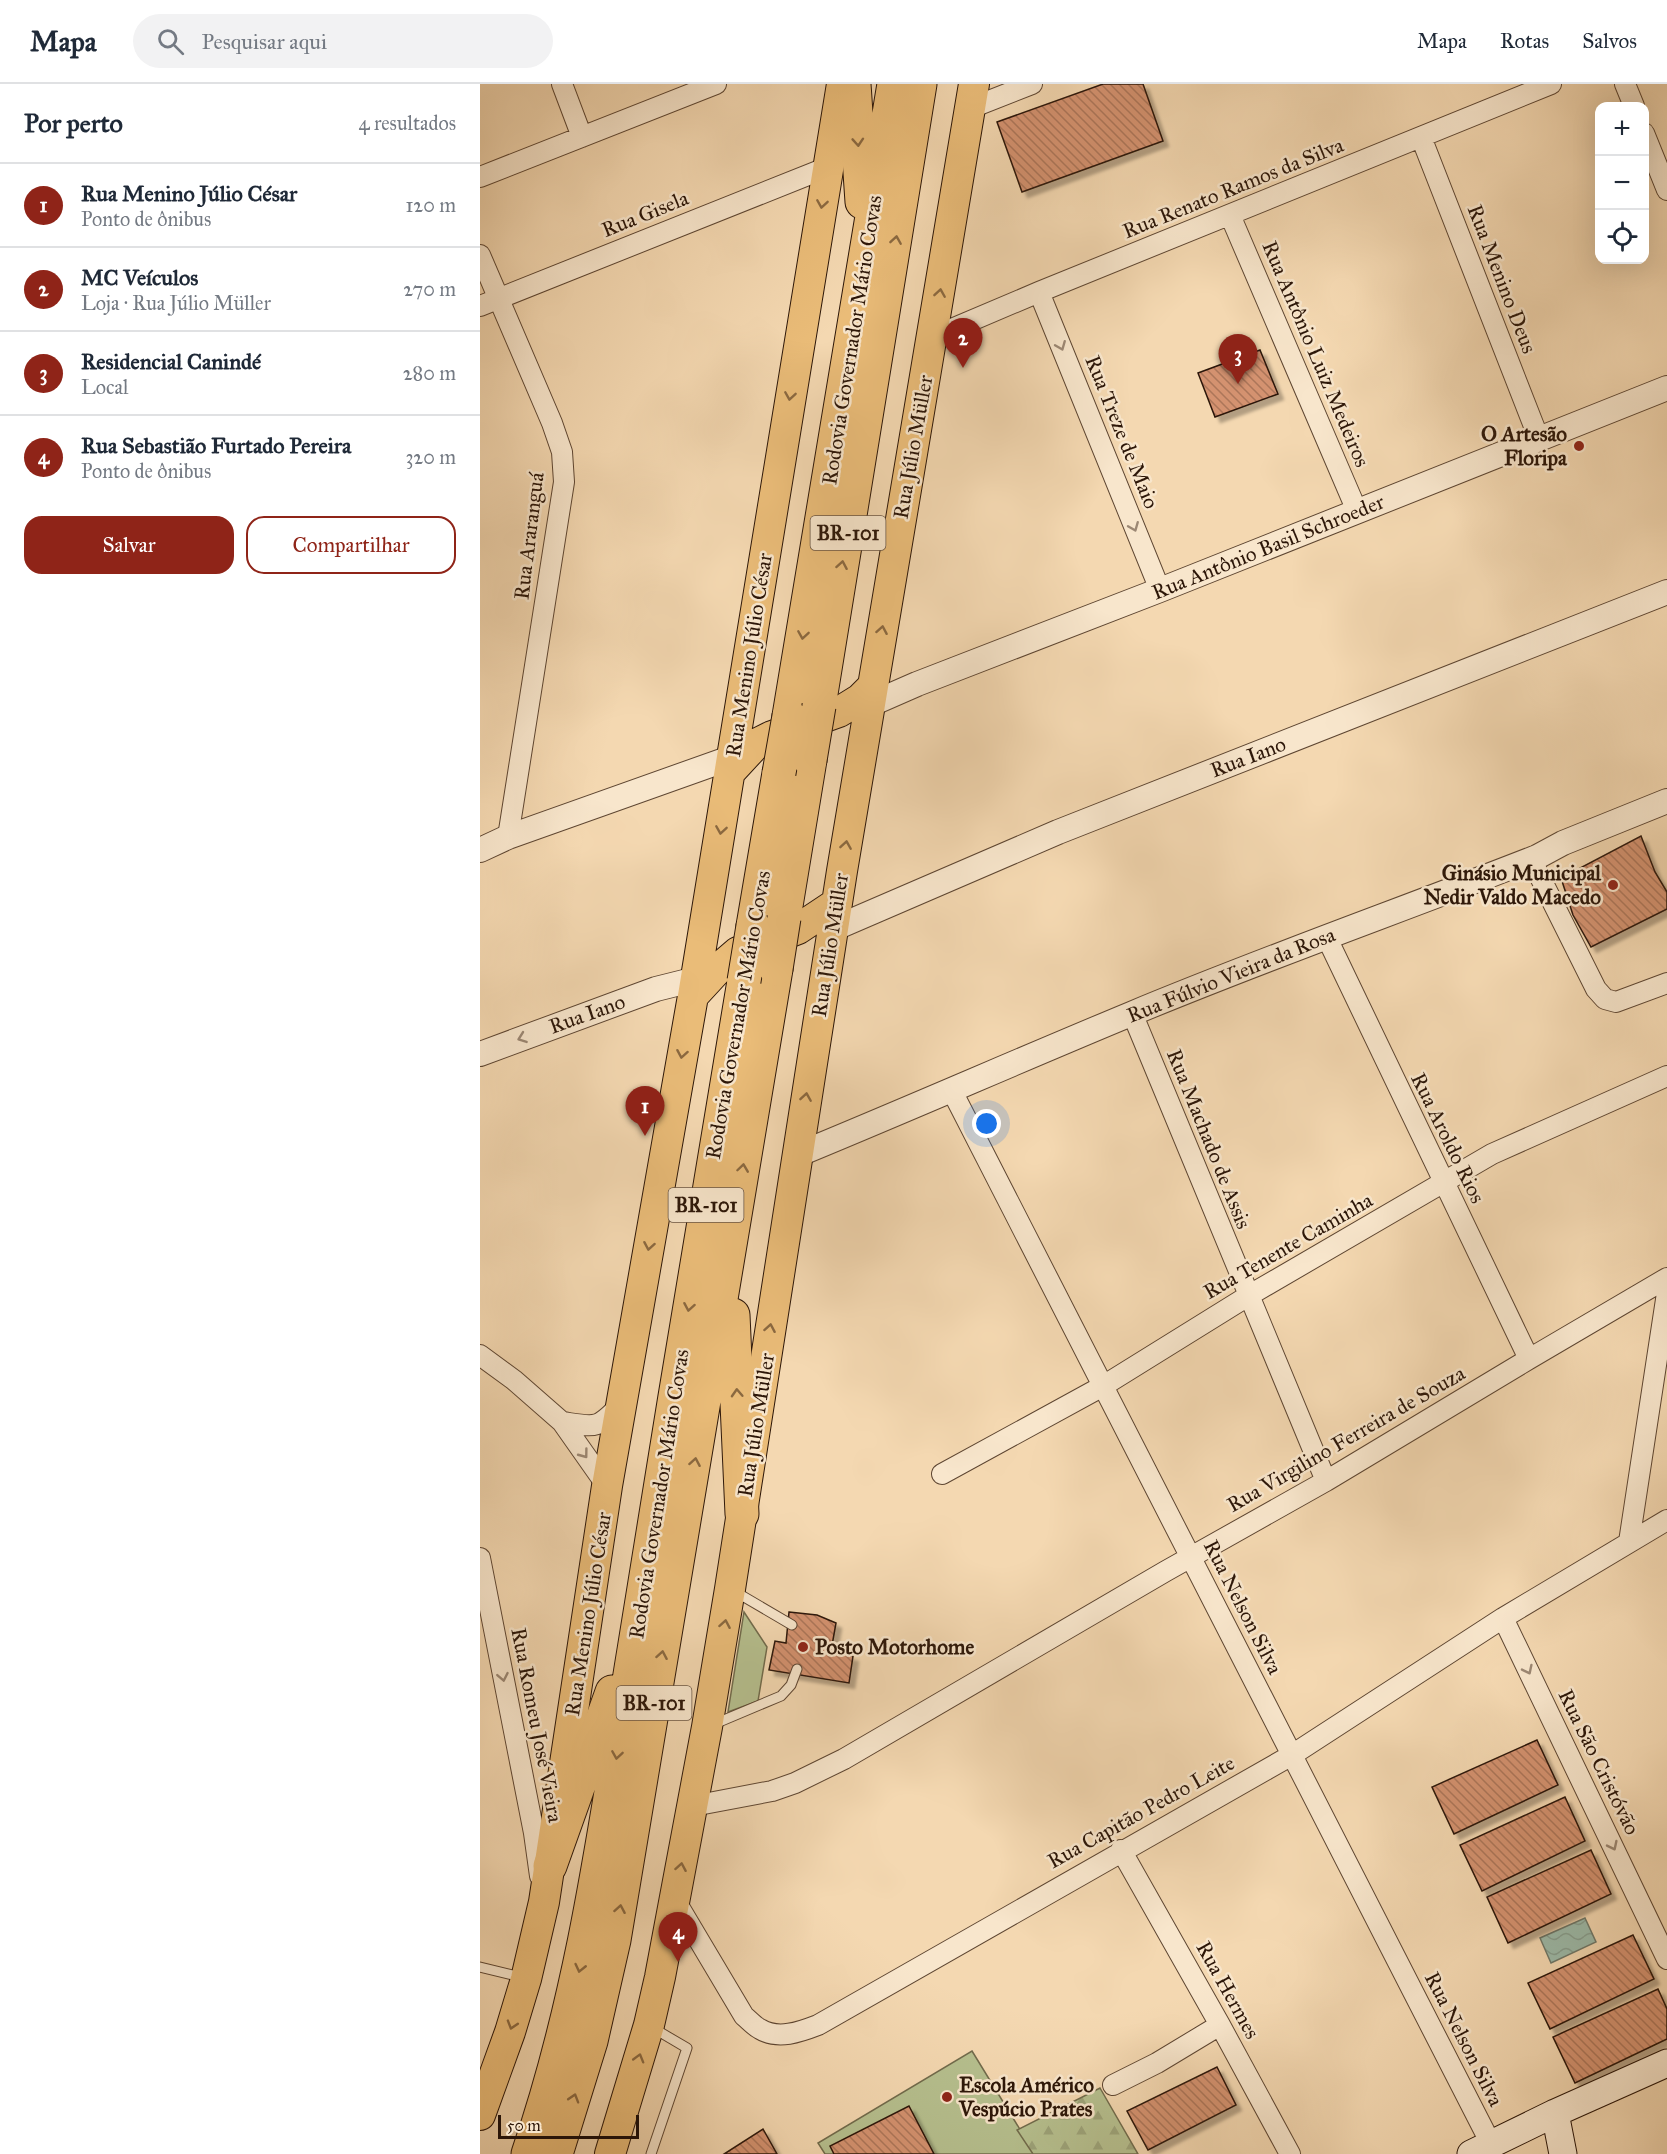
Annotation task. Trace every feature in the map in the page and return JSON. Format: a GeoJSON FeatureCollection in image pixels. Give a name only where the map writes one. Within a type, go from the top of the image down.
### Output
{"type":"FeatureCollection","features":[{"type":"Feature","properties":{"kind":"highway"},"geometry":{"type":"LineString","coordinates":[[854,84],[866,261]]}},
{"type":"Feature","properties":{"kind":"highway","name":"Rodovia Governador Mário Covas"},"geometry":{"type":"LineString","coordinates":[[556,2154],[591,2041],[614,1940],[776,969],[791,924],[810,760],[805,718],[866,261],[894,84]]}},
{"type":"Feature","properties":{"kind":"highway","name":"Rodovia Governador Mário Covas"},"geometry":{"type":"LineString","coordinates":[[528,2154],[546,2102],[586,1941],[745,953],[779,773],[805,718],[920,84]]}},
{"type":"Feature","properties":{"kind":"highway"},"geometry":{"type":"LineString","coordinates":[[731,1247],[742,1514]]}},
{"type":"Feature","properties":{"kind":"highway"},"geometry":{"type":"LineString","coordinates":[[550,1866],[640,1614]]}},
{"type":"Feature","properties":{"kind":"main road","name":"Rua Menino Júlio César"},"geometry":{"type":"LineString","coordinates":[[480,2115],[510,2032],[526,1979],[544,1902],[607,1486],[695,988],[842,84]]}},
{"type":"Feature","properties":{"kind":"main road","name":"Rua Júlio Müller"},"geometry":{"type":"LineString","coordinates":[[610,2154],[649,2025],[707,1727],[869,707],[972,96]]}},
{"type":"Feature","properties":{"kind":"main road","name":"Rua Antônio Basil Schroeder"},"geometry":{"type":"LineString","coordinates":[[731,765],[751,748],[805,718],[860,699],[869,707]]}},
{"type":"Feature","properties":{"kind":"main road"},"geometry":{"type":"LineString","coordinates":[[739,718],[747,728],[759,734],[805,718]]}},
{"type":"Feature","properties":{"kind":"main road"},"geometry":{"type":"LineString","coordinates":[[791,924],[809,932],[834,926]]}},
{"type":"Feature","properties":{"kind":"main road","name":"Rua Iano"},"geometry":{"type":"LineString","coordinates":[[695,988],[717,970],[791,924],[834,926]]}},
{"type":"Feature","properties":{"kind":"main road"},"geometry":{"type":"LineString","coordinates":[[704,934],[719,946],[745,953]]}},
{"type":"Feature","properties":{"kind":"main road"},"geometry":{"type":"LineString","coordinates":[[1481,2149],[1667,2063]]}},
{"type":"Feature","properties":{"kind":"main road"},"geometry":{"type":"LineString","coordinates":[[1555,2113],[1563,2154]]}},
{"type":"Feature","properties":{"kind":"street"},"geometry":{"type":"LineString","coordinates":[[562,84],[582,137]]}},
{"type":"Feature","properties":{"kind":"street"},"geometry":{"type":"LineString","coordinates":[[480,177],[716,84]]}},
{"type":"Feature","properties":{"kind":"street"},"geometry":{"type":"LineString","coordinates":[[972,96],[1032,84]]}},
{"type":"Feature","properties":{"kind":"street","name":"Rua Renato Ramos da Silva"},"geometry":{"type":"LineString","coordinates":[[933,337],[1551,84]]}},
{"type":"Feature","properties":{"kind":"street"},"geometry":{"type":"LineString","coordinates":[[1625,84],[1632,102]]}},
{"type":"Feature","properties":{"kind":"street","name":"Rua Menino Deus"},"geometry":{"type":"LineString","coordinates":[[1420,137],[1539,439]]}},
{"type":"Feature","properties":{"kind":"street"},"geometry":{"type":"LineString","coordinates":[[1649,145],[1667,190]]}},
{"type":"Feature","properties":{"kind":"street","name":"Rua Gisela"},"geometry":{"type":"LineString","coordinates":[[489,302],[828,167]]}},
{"type":"Feature","properties":{"kind":"street","name":"Rua Antônio Luiz Medeiros"},"geometry":{"type":"LineString","coordinates":[[1230,215],[1357,512]]}},
{"type":"Feature","properties":{"kind":"street","name":"Rua Araranguá"},"geometry":{"type":"LineString","coordinates":[[480,255],[489,302],[552,423],[562,452],[564,482],[508,837]]}},
{"type":"Feature","properties":{"kind":"street","name":"Rua Treze de Maio"},"geometry":{"type":"LineString","coordinates":[[1039,292],[1160,590]]}},
{"type":"Feature","properties":{"kind":"street","name":"Rua Antônio Basil Schroeder"},"geometry":{"type":"LineString","coordinates":[[869,707],[917,684],[1667,388]]}},
{"type":"Feature","properties":{"kind":"street","name":"Rua Iano"},"geometry":{"type":"LineString","coordinates":[[834,926],[1058,832],[1667,592]]}},
{"type":"Feature","properties":{"kind":"street","name":"Rua Antônio Basil Schroeder"},"geometry":{"type":"LineString","coordinates":[[480,850],[508,837],[731,765]]}},
{"type":"Feature","properties":{"kind":"street","name":"Rua Fúlvio Vieira da Rosa"},"geometry":{"type":"LineString","coordinates":[[797,1155],[1132,1014],[1326,936],[1532,859],[1563,843],[1667,801]]}},
{"type":"Feature","properties":{"kind":"street"},"geometry":{"type":"LineString","coordinates":[[1532,859],[1596,989],[1605,999],[1616,1002],[1667,982]]}},
{"type":"Feature","properties":{"kind":"street","name":"Rua Aroldo Rios"},"geometry":{"type":"LineString","coordinates":[[1326,936],[1443,1184],[1529,1359]]}},
{"type":"Feature","properties":{"kind":"street","name":"Rua Iano"},"geometry":{"type":"LineString","coordinates":[[480,1054],[656,989],[695,988]]}},
{"type":"Feature","properties":{"kind":"street","name":"Rua Machado de Assis"},"geometry":{"type":"LineString","coordinates":[[1132,1014],[1326,1481]]}},
{"type":"Feature","properties":{"kind":"street","name":"Rua Tenente Caminha"},"geometry":{"type":"LineString","coordinates":[[942,1474],[1103,1386],[1248,1296],[1508,1146],[1667,1076]]}},
{"type":"Feature","properties":{"kind":"street","name":"Rua Nelson Silva"},"geometry":{"type":"LineString","coordinates":[[952,1091],[1292,1755],[1481,2149]]}},
{"type":"Feature","properties":{"kind":"street","name":"Rua Virgilino Ferreira de Souza"},"geometry":{"type":"LineString","coordinates":[[693,1806],[772,1791],[820,1771],[1326,1481],[1667,1278]]}},
{"type":"Feature","properties":{"kind":"street"},"geometry":{"type":"LineString","coordinates":[[1629,1542],[1667,1293]]}},
{"type":"Feature","properties":{"kind":"street"},"geometry":{"type":"LineString","coordinates":[[480,1355],[514,1380],[562,1422],[607,1486]]}},
{"type":"Feature","properties":{"kind":"street"},"geometry":{"type":"LineString","coordinates":[[562,1422],[591,1427],[600,1424],[621,1404]]}},
{"type":"Feature","properties":{"kind":"street","name":"Rua Capitão Pedro Leite"},"geometry":{"type":"LineString","coordinates":[[675,1900],[744,2016],[760,2029],[778,2034],[797,2033],[818,2025],[1292,1755],[1503,1618],[1667,1520]]}},
{"type":"Feature","properties":{"kind":"street","name":"Rua Romeu José Vieira"},"geometry":{"type":"LineString","coordinates":[[480,1558],[534,1833],[544,1902]]}},
{"type":"Feature","properties":{"kind":"street","name":"Rua São Cristóvão"},"geometry":{"type":"LineString","coordinates":[[1503,1618],[1667,1959]]}},
{"type":"Feature","properties":{"kind":"street","name":"Rua Hermes"},"geometry":{"type":"LineString","coordinates":[[1122,1850],[1290,2154]]}},
{"type":"Feature","properties":{"kind":"street"},"geometry":{"type":"LineString","coordinates":[[1113,2085],[1157,2063],[1220,2025]]}},
{"type":"Feature","properties":{"kind":"lane"},"geometry":{"type":"LineString","coordinates":[[730,1589],[792,1625]]}},
{"type":"Feature","properties":{"kind":"lane"},"geometry":{"type":"LineString","coordinates":[[707,1727],[781,1696],[792,1685],[797,1669]]}},
{"type":"Feature","properties":{"kind":"lane"},"geometry":{"type":"LineString","coordinates":[[480,1967],[526,1979]]}},
{"type":"Feature","properties":{"kind":"lane"},"geometry":{"type":"LineString","coordinates":[[649,2025],[687,2048],[651,2154]]}},
{"type":"Feature","properties":{"kind":"green space"},"geometry":{"type":"Polygon","coordinates":[[[744,1612],[767,1647],[758,1701],[728,1712],[744,1612]]]}},
{"type":"Feature","properties":{"kind":"green space","name":"Escola Américo Vespúcio Prates"},"geometry":{"type":"Polygon","coordinates":[[[972,2051],[1035,2154],[825,2154],[818,2143],[972,2051]]]}},
{"type":"Feature","properties":{"kind":"green space"},"geometry":{"type":"Polygon","coordinates":[[[1100,2088],[1138,2154],[1033,2154],[1017,2130],[1100,2088]]]}},
{"type":"Feature","properties":{"kind":"water"},"geometry":{"type":"Polygon","coordinates":[[[1585,1918],[1596,1942],[1551,1963],[1540,1938],[1585,1918]]]}},
{"type":"Feature","properties":{"kind":"building"},"geometry":{"type":"Polygon","coordinates":[[[1103,84],[1143,84],[1163,141],[1022,192],[997,122],[1103,84]]]}},
{"type":"Feature","properties":{"kind":"building"},"geometry":{"type":"Polygon","coordinates":[[[1260,350],[1278,394],[1215,417],[1198,373],[1260,350]]]}},
{"type":"Feature","properties":{"kind":"building","name":"Ginásio Municipal Nedir Valdo Macedo"},"geometry":{"type":"Polygon","coordinates":[[[1641,836],[1655,872],[1667,892],[1667,909],[1591,947],[1573,915],[1561,878],[1641,836]]]}},
{"type":"Feature","properties":{"kind":"building","name":"Posto Motorhome"},"geometry":{"type":"Polygon","coordinates":[[[789,1612],[817,1615],[836,1623],[831,1651],[853,1656],[849,1683],[769,1670],[775,1641],[786,1643],[789,1612]]]}},
{"type":"Feature","properties":{"kind":"building"},"geometry":{"type":"Polygon","coordinates":[[[1537,1740],[1558,1785],[1454,1834],[1432,1787],[1537,1740]]]}},
{"type":"Feature","properties":{"kind":"building"},"geometry":{"type":"Polygon","coordinates":[[[1565,1797],[1585,1841],[1482,1891],[1460,1845],[1565,1797]]]}},
{"type":"Feature","properties":{"kind":"building"},"geometry":{"type":"Polygon","coordinates":[[[1591,1850],[1611,1894],[1508,1943],[1487,1897],[1591,1850]]]}},
{"type":"Feature","properties":{"kind":"building"},"geometry":{"type":"Polygon","coordinates":[[[1633,1935],[1654,1979],[1550,2029],[1528,1983],[1633,1935]]]}},
{"type":"Feature","properties":{"kind":"building"},"geometry":{"type":"Polygon","coordinates":[[[1658,1989],[1667,2009],[1667,2039],[1575,2083],[1553,2037],[1658,1989]]]}},
{"type":"Feature","properties":{"kind":"building"},"geometry":{"type":"Polygon","coordinates":[[[1217,2067],[1236,2105],[1148,2150],[1127,2111],[1217,2067]]]}},
{"type":"Feature","properties":{"kind":"building"},"geometry":{"type":"Polygon","coordinates":[[[909,2106],[934,2154],[834,2154],[830,2146],[909,2106]]]}},
{"type":"Feature","properties":{"kind":"building"},"geometry":{"type":"Polygon","coordinates":[[[763,2129],[777,2154],[724,2154],[763,2129]]]}},
{"type":"Feature","properties":{"kind":"place","name":"MC Veículos"},"geometry":{"type":"Point","coordinates":[963,368]}},
{"type":"Feature","properties":{"kind":"place","name":"Residencial Canindé"},"geometry":{"type":"Point","coordinates":[1238,384]}},
{"type":"Feature","properties":{"kind":"place","name":"O Artesão Floripa"},"geometry":{"type":"Point","coordinates":[1579,446]}},
{"type":"Feature","properties":{"kind":"place","name":"Ginásio Municipal Nedir Valdo Macedo"},"geometry":{"type":"Point","coordinates":[1613,885]}},
{"type":"Feature","properties":{"kind":"place","name":"Rua Menino Júlio César"},"geometry":{"type":"Point","coordinates":[645,1136]}},
{"type":"Feature","properties":{"kind":"place","name":"Posto Motorhome"},"geometry":{"type":"Point","coordinates":[803,1647]}},
{"type":"Feature","properties":{"kind":"place","name":"Rua Sebastião Furtado Pereira"},"geometry":{"type":"Point","coordinates":[678,1962]}},
{"type":"Feature","properties":{"kind":"place","name":"Escola Américo Vespúcio Prates"},"geometry":{"type":"Point","coordinates":[947,2097]}}]}
